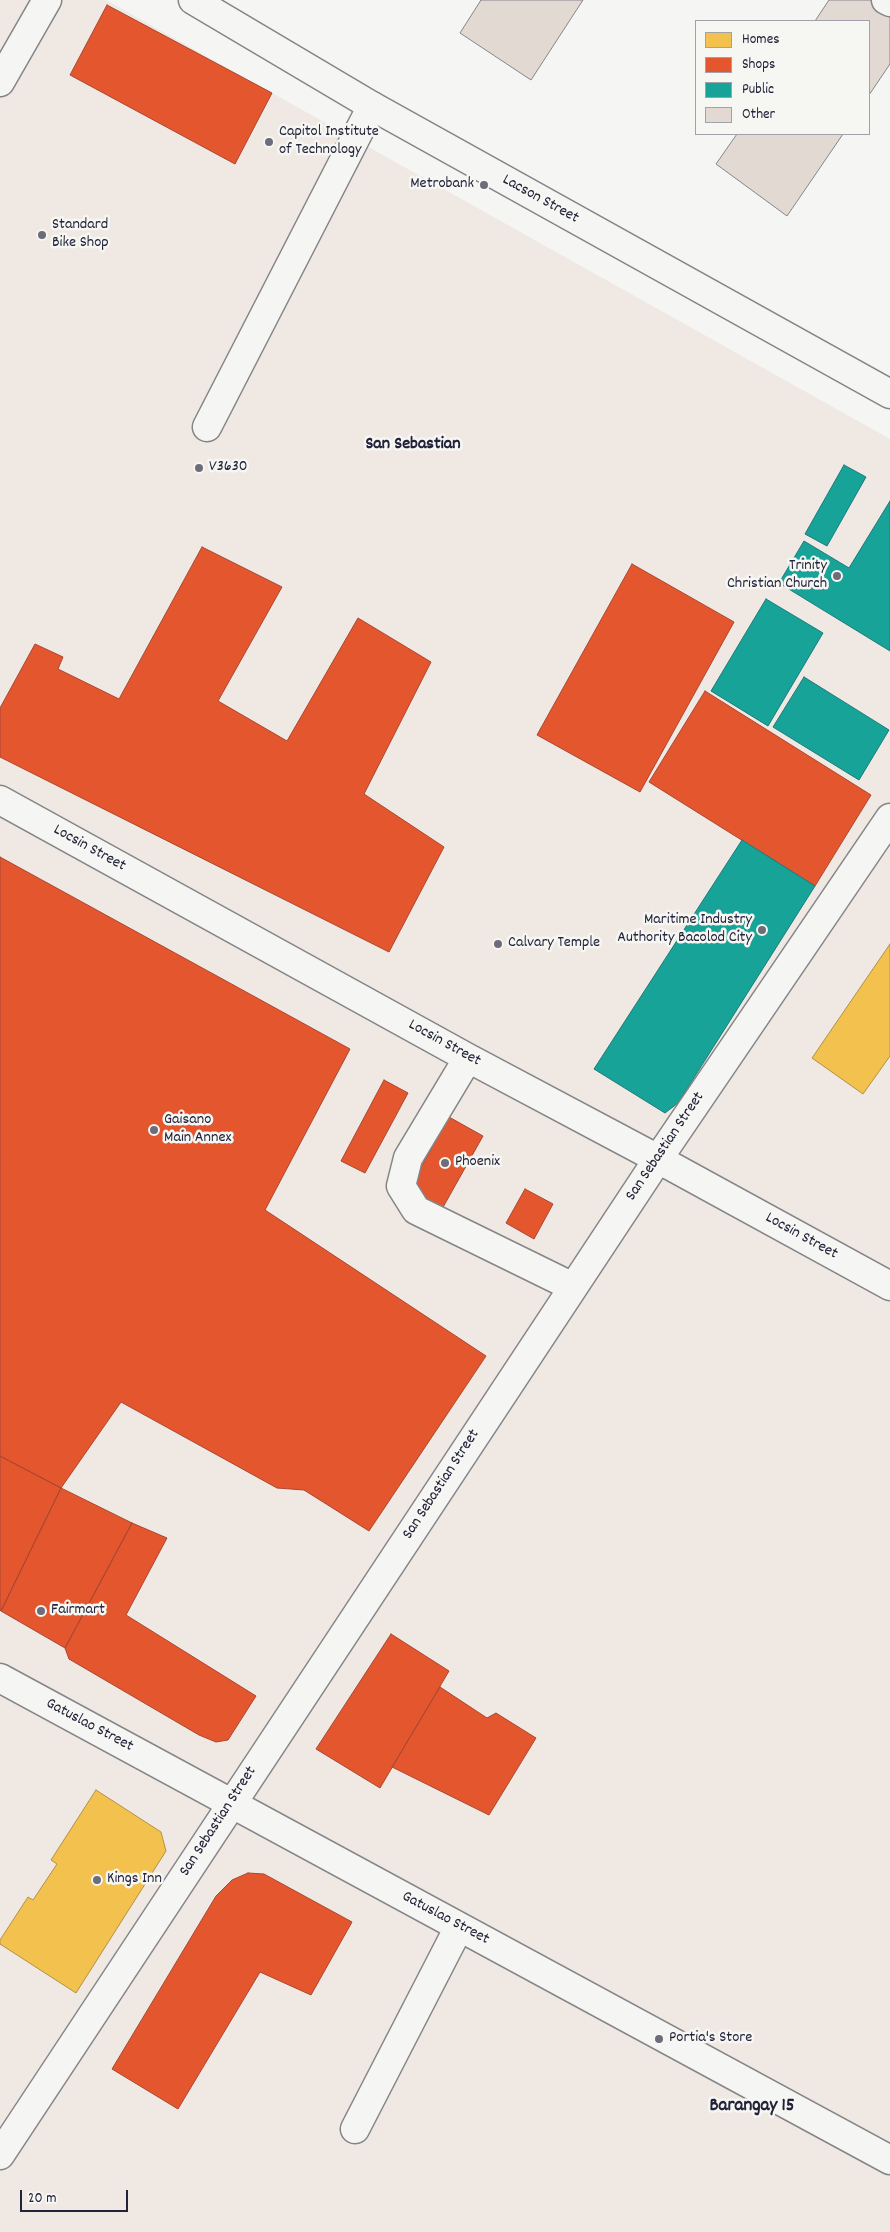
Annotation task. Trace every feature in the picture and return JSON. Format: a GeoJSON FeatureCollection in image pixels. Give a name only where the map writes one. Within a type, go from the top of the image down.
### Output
{"type":"FeatureCollection","features":[{"type":"Feature","properties":{"kind":"street"},"geometry":{"type":"LineString","coordinates":[[0,82],[47,0]]}},
{"type":"Feature","properties":{"kind":"street","name":"Lacson Street"},"geometry":{"type":"LineString","coordinates":[[193,0],[372,106],[890,394]]}},
{"type":"Feature","properties":{"kind":"street"},"geometry":{"type":"LineString","coordinates":[[886,0],[890,2]]}},
{"type":"Feature","properties":{"kind":"street"},"geometry":{"type":"LineString","coordinates":[[207,427],[372,106]]}},
{"type":"Feature","properties":{"kind":"street","name":"Locsin Street"},"geometry":{"type":"LineString","coordinates":[[0,800],[468,1058],[890,1286]]}},
{"type":"Feature","properties":{"kind":"street","name":"San Sebastian Street"},"geometry":{"type":"LineString","coordinates":[[0,2155],[658,1159],[890,818]]}},
{"type":"Feature","properties":{"kind":"street"},"geometry":{"type":"LineString","coordinates":[[468,1058],[408,1158],[401,1186],[416,1210],[573,1288]]}},
{"type":"Feature","properties":{"kind":"street","name":"Gatuslao Street"},"geometry":{"type":"LineString","coordinates":[[0,1678],[890,2160]]}},
{"type":"Feature","properties":{"kind":"street"},"geometry":{"type":"LineString","coordinates":[[355,2129],[459,1927]]}},
{"type":"Feature","properties":{"kind":"shaded area"},"geometry":{"type":"Polygon","coordinates":[[[0,0],[106,0],[890,439],[890,2232],[0,2232],[0,0]]]}},
{"type":"Feature","properties":{"kind":"building: Homes"},"geometry":{"type":"Polygon","coordinates":[[[890,944],[890,1056],[863,1094],[812,1058],[890,944]]]}},
{"type":"Feature","properties":{"kind":"building: Homes","name":"Kings Inn"},"geometry":{"type":"Polygon","coordinates":[[[96,1790],[161,1832],[166,1851],[76,1993],[0,1944],[0,1940],[28,1897],[33,1900],[57,1864],[51,1860],[96,1790]]]}},
{"type":"Feature","properties":{"kind":"building: Shops"},"geometry":{"type":"Polygon","coordinates":[[[107,5],[272,93],[235,164],[70,75],[107,5]]]}},
{"type":"Feature","properties":{"kind":"building: Shops"},"geometry":{"type":"Polygon","coordinates":[[[202,547],[282,587],[218,701],[287,741],[358,618],[431,662],[364,794],[444,847],[389,952],[0,757],[0,708],[35,644],[63,657],[58,669],[119,699],[202,547]]]}},
{"type":"Feature","properties":{"kind":"building: Shops"},"geometry":{"type":"Polygon","coordinates":[[[632,564],[734,622],[640,792],[537,735],[632,564]]]}},
{"type":"Feature","properties":{"kind":"building: Shops"},"geometry":{"type":"Polygon","coordinates":[[[705,691],[871,795],[815,886],[649,782],[705,691]]]}},
{"type":"Feature","properties":{"kind":"building: Shops","name":"Gaisano Main Annex"},"geometry":{"type":"Polygon","coordinates":[[[0,857],[350,1049],[265,1210],[486,1356],[369,1531],[304,1490],[277,1488],[121,1402],[61,1488],[0,1456],[0,857]]]}},
{"type":"Feature","properties":{"kind":"building: Shops"},"geometry":{"type":"Polygon","coordinates":[[[384,1080],[408,1093],[365,1173],[341,1161],[384,1080]]]}},
{"type":"Feature","properties":{"kind":"building: Shops","name":"Phoenix"},"geometry":{"type":"Polygon","coordinates":[[[449,1117],[483,1136],[442,1209],[408,1191],[449,1117]]]}},
{"type":"Feature","properties":{"kind":"building: Shops","name":"Phoenix"},"geometry":{"type":"Polygon","coordinates":[[[525,1189],[553,1204],[534,1239],[506,1223],[525,1189]]]}},
{"type":"Feature","properties":{"kind":"building: Shops"},"geometry":{"type":"Polygon","coordinates":[[[0,1456],[61,1488],[1,1611],[0,1610],[0,1456]]]}},
{"type":"Feature","properties":{"kind":"building: Shops"},"geometry":{"type":"Polygon","coordinates":[[[61,1488],[132,1523],[65,1648],[1,1611],[61,1488]]]}},
{"type":"Feature","properties":{"kind":"building: Shops"},"geometry":{"type":"Polygon","coordinates":[[[132,1523],[167,1538],[126,1615],[256,1696],[228,1740],[216,1742],[199,1735],[69,1659],[65,1648],[132,1523]]]}},
{"type":"Feature","properties":{"kind":"building: Shops"},"geometry":{"type":"Polygon","coordinates":[[[391,1634],[449,1671],[380,1788],[316,1749],[391,1634]]]}},
{"type":"Feature","properties":{"kind":"building: Shops"},"geometry":{"type":"Polygon","coordinates":[[[440,1687],[487,1718],[496,1713],[536,1738],[489,1815],[392,1767],[440,1687]]]}},
{"type":"Feature","properties":{"kind":"building: Shops"},"geometry":{"type":"Polygon","coordinates":[[[248,1873],[264,1874],[352,1922],[311,1995],[260,1972],[178,2109],[112,2069],[216,1896],[232,1880],[248,1873]]]}},
{"type":"Feature","properties":{"kind":"building: Public"},"geometry":{"type":"Polygon","coordinates":[[[844,465],[866,477],[827,546],[805,534],[844,465]]]}},
{"type":"Feature","properties":{"kind":"building: Public","name":"Trinity Christian Church"},"geometry":{"type":"Polygon","coordinates":[[[890,501],[890,651],[779,583],[804,541],[849,568],[890,501]]]}},
{"type":"Feature","properties":{"kind":"building: Public"},"geometry":{"type":"Polygon","coordinates":[[[766,599],[823,633],[768,726],[711,691],[766,599]]]}},
{"type":"Feature","properties":{"kind":"building: Public"},"geometry":{"type":"Polygon","coordinates":[[[804,677],[889,730],[859,780],[773,727],[804,677]]]}},
{"type":"Feature","properties":{"kind":"building: Public"},"geometry":{"type":"Polygon","coordinates":[[[742,840],[815,886],[678,1103],[665,1113],[594,1069],[742,840]]]}},
{"type":"Feature","properties":{"kind":"building: Other"},"geometry":{"type":"Polygon","coordinates":[[[481,0],[583,0],[531,80],[460,33],[481,0]]]}},
{"type":"Feature","properties":{"kind":"building: Other"},"geometry":{"type":"Polygon","coordinates":[[[829,0],[878,0],[890,8],[890,64],[870,94],[870,20],[816,20],[829,0]]]}},
{"type":"Feature","properties":{"kind":"building: Other"},"geometry":{"type":"Polygon","coordinates":[[[736,135],[842,135],[787,216],[716,164],[736,135]]]}},
{"type":"Feature","properties":{"kind":"place","name":"Capitol Institute of Technology"},"geometry":{"type":"Point","coordinates":[269,142]}},
{"type":"Feature","properties":{"kind":"place","name":"Metrobank"},"geometry":{"type":"Point","coordinates":[484,185]}},
{"type":"Feature","properties":{"kind":"place","name":"Standard Bike Shop"},"geometry":{"type":"Point","coordinates":[42,235]}},
{"type":"Feature","properties":{"kind":"place","name":"V3630"},"geometry":{"type":"Point","coordinates":[199,468]}},
{"type":"Feature","properties":{"kind":"place","name":"Trinity Christian Church"},"geometry":{"type":"Point","coordinates":[837,576]}},
{"type":"Feature","properties":{"kind":"place","name":"Maritime Industry Authority Bacolod City"},"geometry":{"type":"Point","coordinates":[762,930]}},
{"type":"Feature","properties":{"kind":"place","name":"Calvary Temple"},"geometry":{"type":"Point","coordinates":[498,944]}},
{"type":"Feature","properties":{"kind":"place","name":"Gaisano Main Annex"},"geometry":{"type":"Point","coordinates":[154,1130]}},
{"type":"Feature","properties":{"kind":"place","name":"Phoenix"},"geometry":{"type":"Point","coordinates":[445,1163]}},
{"type":"Feature","properties":{"kind":"place","name":"Fairmart"},"geometry":{"type":"Point","coordinates":[41,1611]}},
{"type":"Feature","properties":{"kind":"place","name":"Kings Inn"},"geometry":{"type":"Point","coordinates":[97,1880]}},
{"type":"Feature","properties":{"kind":"place","name":"Portia's Store"},"geometry":{"type":"Point","coordinates":[659,2039]}},
{"type":"Feature","properties":{"kind":"district","name":"San Sebastian"},"geometry":{"type":"Point","coordinates":[413,446]}},
{"type":"Feature","properties":{"kind":"district","name":"Barangay 15"},"geometry":{"type":"Point","coordinates":[752,2107]}}]}
